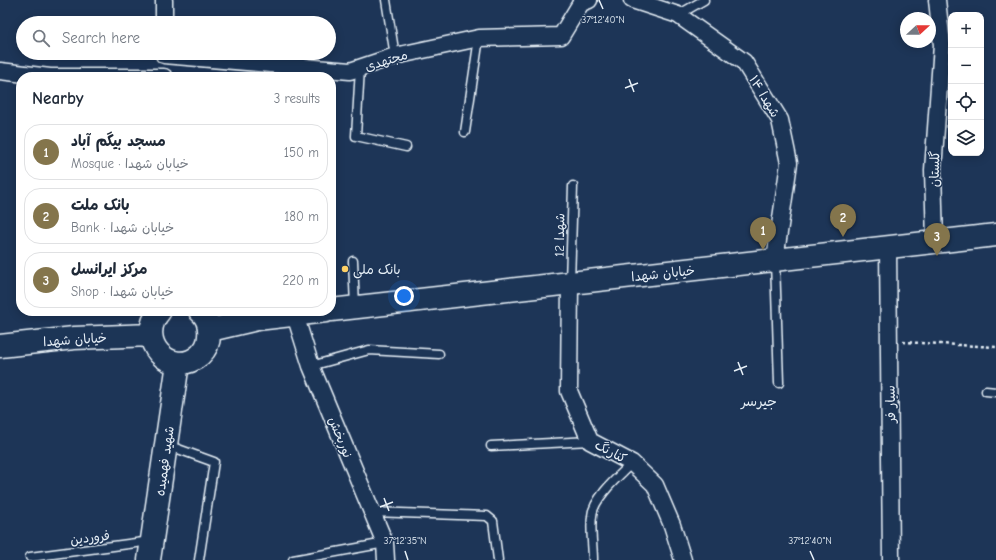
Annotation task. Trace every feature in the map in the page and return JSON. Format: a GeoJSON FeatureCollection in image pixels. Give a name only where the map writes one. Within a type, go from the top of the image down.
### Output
{"type":"FeatureCollection","features":[{"type":"Feature","properties":{"kind":"main road","name":"خیابان شهدا"},"geometry":{"type":"LineString","coordinates":[[336,310],[996,235]]}},
{"type":"Feature","properties":{"kind":"main road"},"geometry":{"type":"LineString","coordinates":[[156,316],[151,327],[153,344],[163,357],[178,363],[195,359],[202,354],[206,347],[210,330],[204,316]]}},
{"type":"Feature","properties":{"kind":"main road"},"geometry":{"type":"LineString","coordinates":[[210,330],[254,316]]}},
{"type":"Feature","properties":{"kind":"main road","name":"خیابان شهدا"},"geometry":{"type":"LineString","coordinates":[[0,346],[74,338],[151,335]]}},
{"type":"Feature","properties":{"kind":"main road","name":"شهید فهمیده"},"geometry":{"type":"LineString","coordinates":[[151,551],[178,363]]}},
{"type":"Feature","properties":{"kind":"street"},"geometry":{"type":"LineString","coordinates":[[164,0],[164,16]]}},
{"type":"Feature","properties":{"kind":"street","name":"مجتهدی"},"geometry":{"type":"LineString","coordinates":[[230,60],[350,71],[395,56],[479,38],[561,36],[581,3],[588,0]]}},
{"type":"Feature","properties":{"kind":"street","name":"گلستان"},"geometry":{"type":"LineString","coordinates":[[935,242],[933,170],[942,45],[937,0]]}},
{"type":"Feature","properties":{"kind":"street","name":"شهدا ۱۴"},"geometry":{"type":"LineString","coordinates":[[642,2],[678,15],[744,62],[780,120],[789,163],[775,260]]}},
{"type":"Feature","properties":{"kind":"street"},"geometry":{"type":"LineString","coordinates":[[164,60],[164,72]]}},
{"type":"Feature","properties":{"kind":"street"},"geometry":{"type":"LineString","coordinates":[[0,71],[16,73]]}},
{"type":"Feature","properties":{"kind":"street","name":"سیار فر"},"geometry":{"type":"LineString","coordinates":[[888,248],[891,560]]}},
{"type":"Feature","properties":{"kind":"street","name":"کنارنگ"},"geometry":{"type":"LineString","coordinates":[[570,283],[569,391],[590,441],[632,463],[655,485],[672,525],[682,560]]}},
{"type":"Feature","properties":{"kind":"street","name":"نوربخش"},"geometry":{"type":"LineString","coordinates":[[296,316],[311,366],[385,543],[386,560]]}},
{"type":"Feature","properties":{"kind":"lane"},"geometry":{"type":"LineString","coordinates":[[386,0],[395,56]]}},
{"type":"Feature","properties":{"kind":"lane"},"geometry":{"type":"LineString","coordinates":[[678,15],[704,0]]}},
{"type":"Feature","properties":{"kind":"lane"},"geometry":{"type":"LineString","coordinates":[[465,132],[479,38]]}},
{"type":"Feature","properties":{"kind":"lane"},"geometry":{"type":"LineString","coordinates":[[360,68],[356,136],[406,147]]}},
{"type":"Feature","properties":{"kind":"lane","name":"شهدا 12"},"geometry":{"type":"LineString","coordinates":[[570,283],[573,186]]}},
{"type":"Feature","properties":{"kind":"lane"},"geometry":{"type":"LineString","coordinates":[[775,260],[779,383]]}},
{"type":"Feature","properties":{"kind":"lane"},"geometry":{"type":"LineString","coordinates":[[353,261],[355,308]]}},
{"type":"Feature","properties":{"kind":"lane"},"geometry":{"type":"LineString","coordinates":[[311,366],[369,350],[439,354]]}},
{"type":"Feature","properties":{"kind":"lane"},"geometry":{"type":"LineString","coordinates":[[986,391],[996,392]]}},
{"type":"Feature","properties":{"kind":"lane"},"geometry":{"type":"LineString","coordinates":[[491,446],[590,441]]}},
{"type":"Feature","properties":{"kind":"lane"},"geometry":{"type":"LineString","coordinates":[[166,444],[214,462],[199,560]]}},
{"type":"Feature","properties":{"kind":"lane"},"geometry":{"type":"LineString","coordinates":[[593,560],[592,515],[605,491],[632,463]]}},
{"type":"Feature","properties":{"kind":"lane"},"geometry":{"type":"LineString","coordinates":[[372,512],[487,516],[493,521],[498,560]]}},
{"type":"Feature","properties":{"kind":"lane"},"geometry":{"type":"LineString","coordinates":[[293,560],[385,543]]}},
{"type":"Feature","properties":{"kind":"lane","name":"فروردین"},"geometry":{"type":"LineString","coordinates":[[30,557],[151,551]]}},
{"type":"Feature","properties":{"kind":"path"},"geometry":{"type":"LineString","coordinates":[[889,342],[996,347]]}},
{"type":"Feature","properties":{"kind":"place","name":"بانک ملت"},"geometry":{"type":"Point","coordinates":[843,237]}},
{"type":"Feature","properties":{"kind":"place","name":"مسجد بیگم آباد"},"geometry":{"type":"Point","coordinates":[763,250]}},
{"type":"Feature","properties":{"kind":"place","name":"مرکز ایرانسل"},"geometry":{"type":"Point","coordinates":[937,256]}},
{"type":"Feature","properties":{"kind":"place","name":"بانک ملی"},"geometry":{"type":"Point","coordinates":[345,269]}},
{"type":"Feature","properties":{"kind":"district","name":"جیرسر"},"geometry":{"type":"Point","coordinates":[759,401]}}]}
